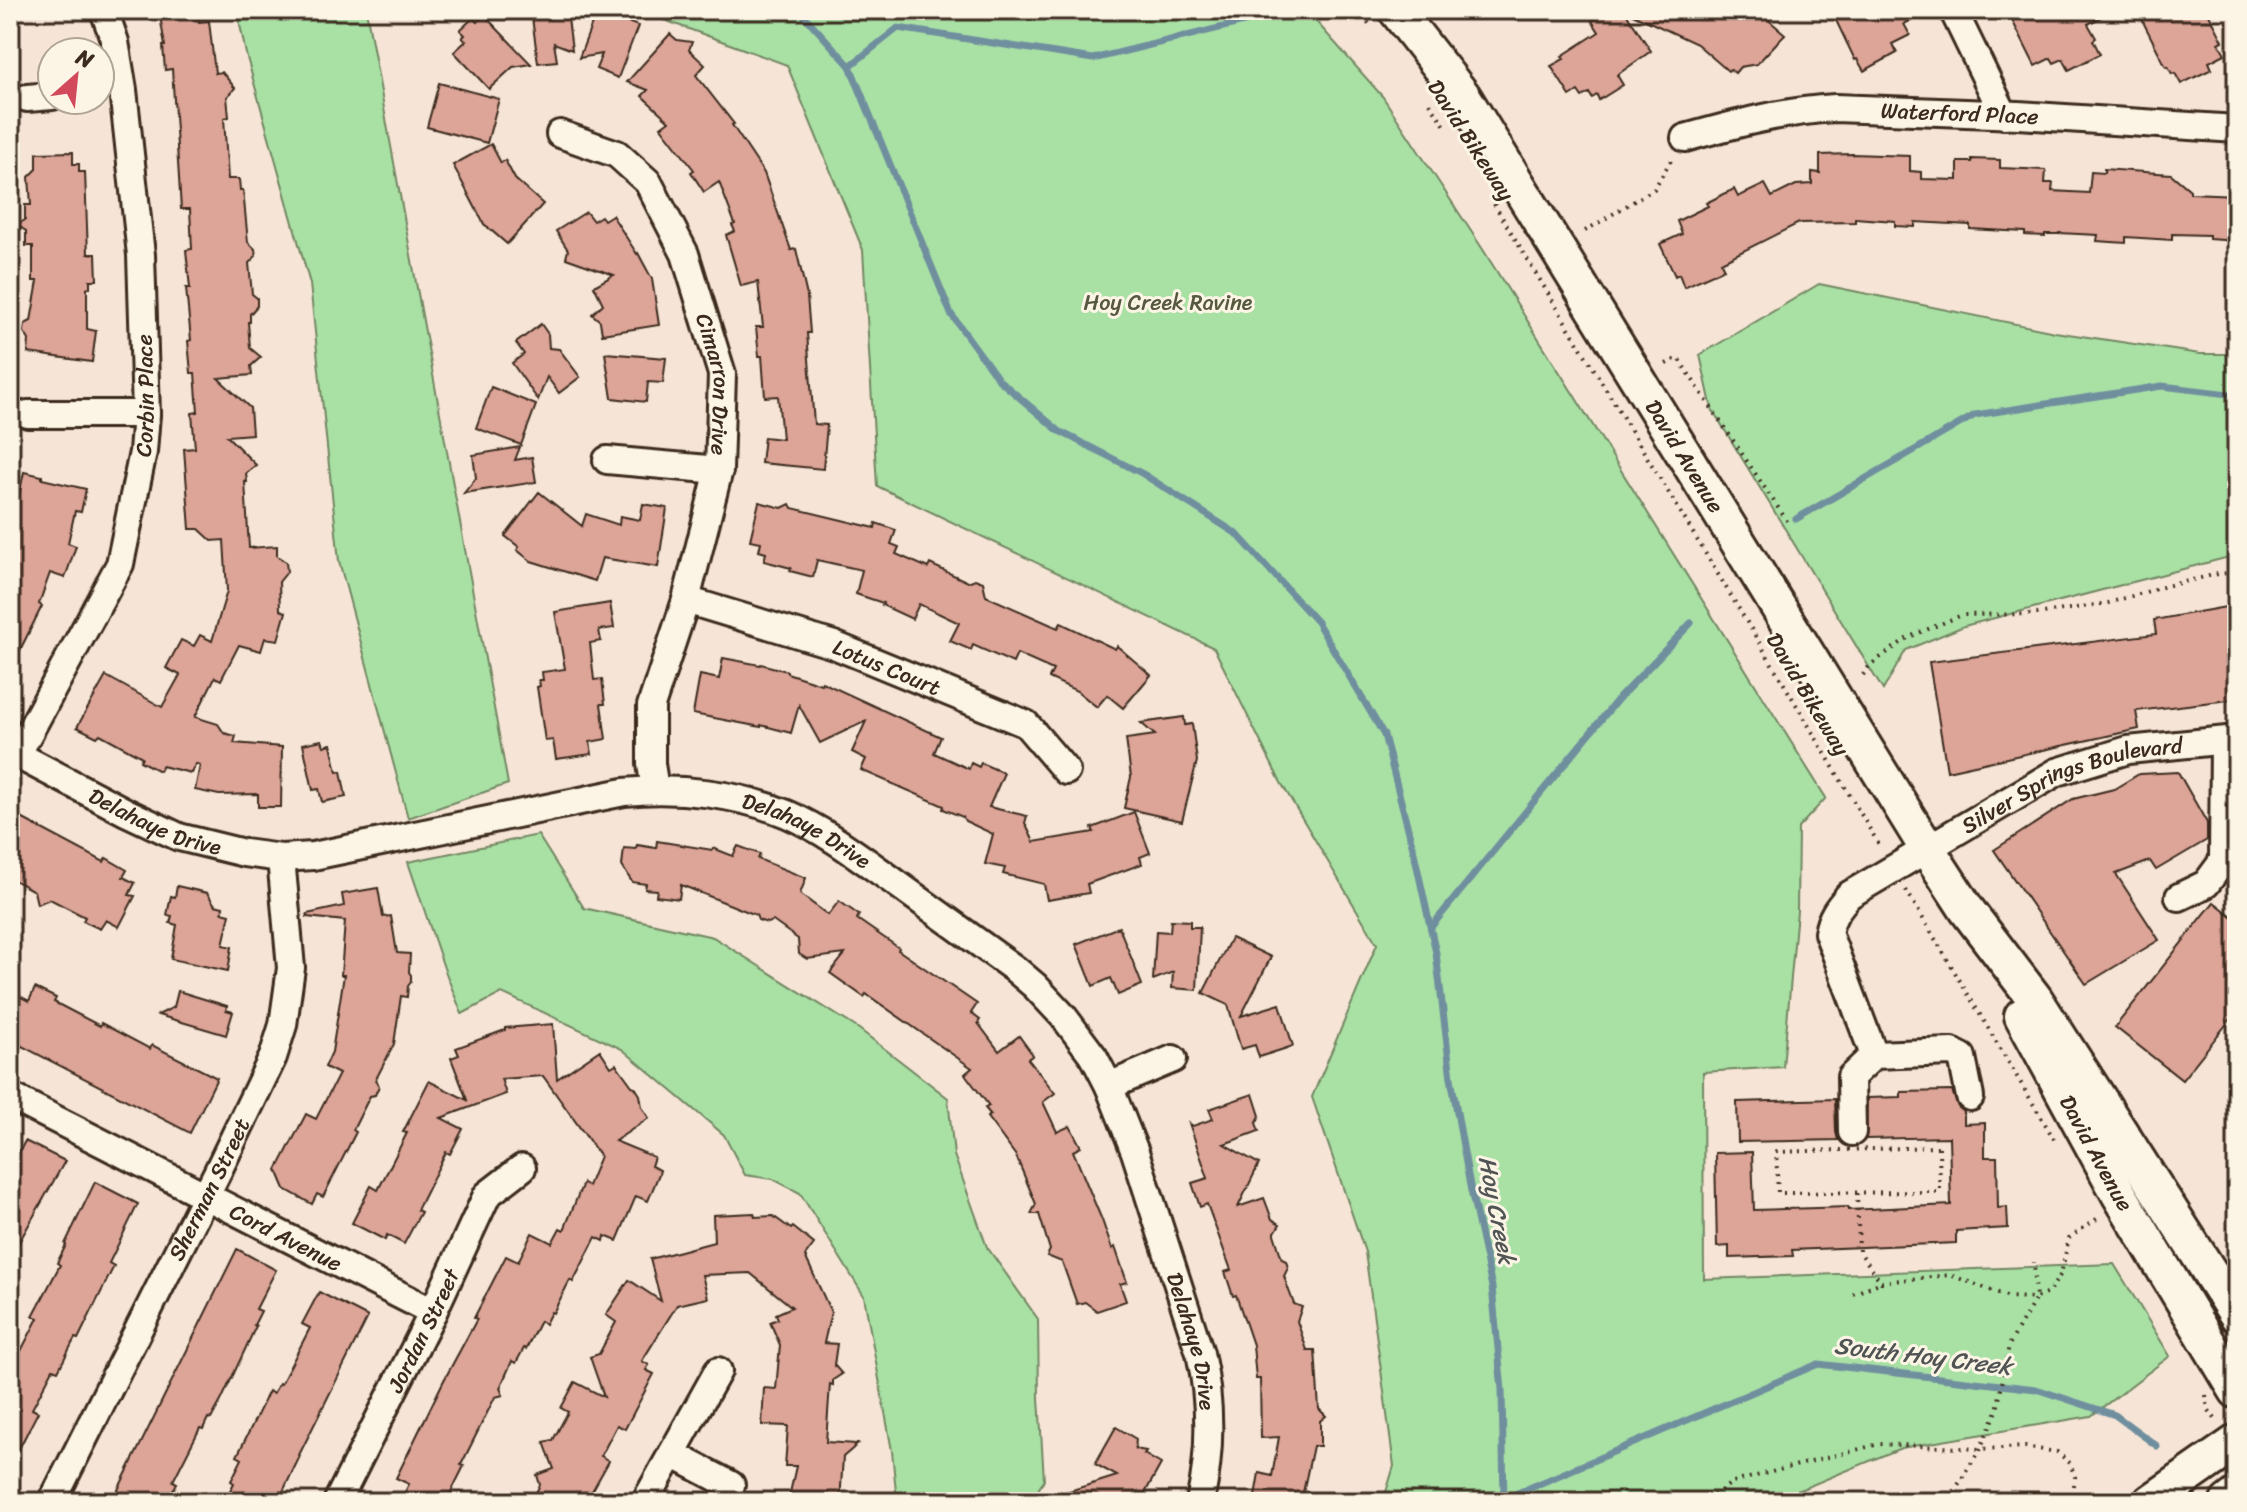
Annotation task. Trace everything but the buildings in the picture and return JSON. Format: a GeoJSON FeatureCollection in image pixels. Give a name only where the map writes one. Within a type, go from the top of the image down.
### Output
{"type":"FeatureCollection","features":[{"type":"Feature","properties":{"kind":"main road","name":"David Avenue"},"geometry":{"type":"LineString","coordinates":[[1387,22],[1463,96],[1928,850],[1967,910],[2035,999],[2237,1315]]}},
{"type":"Feature","properties":{"kind":"main road","name":"David Avenue"},"geometry":{"type":"LineString","coordinates":[[1967,910],[2221,1390]]}},
{"type":"Feature","properties":{"kind":"main road"},"geometry":{"type":"LineString","coordinates":[[2151,1502],[2237,1442]]}},
{"type":"Feature","properties":{"kind":"main road"},"geometry":{"type":"LineString","coordinates":[[2228,1502],[2237,1495]]}},
{"type":"Feature","properties":{"kind":"street","name":"Corbin Place"},"geometry":{"type":"LineString","coordinates":[[104,10],[113,36]]}},
{"type":"Feature","properties":{"kind":"street"},"geometry":{"type":"LineString","coordinates":[[1953,10],[2004,115]]}},
{"type":"Feature","properties":{"kind":"street","name":"Waterford Place"},"geometry":{"type":"LineString","coordinates":[[1685,138],[1754,118],[1807,109],[1835,108],[2237,129]]}},
{"type":"Feature","properties":{"kind":"street","name":"Corbin Place"},"geometry":{"type":"LineString","coordinates":[[14,753],[120,564],[143,452],[146,414],[141,255],[116,114]]}},
{"type":"Feature","properties":{"kind":"street","name":"Cimarron Drive"},"geometry":{"type":"LineString","coordinates":[[560,134],[617,154],[648,182],[685,254],[722,374],[719,470],[686,600],[651,706],[651,764],[655,789]]}},
{"type":"Feature","properties":{"kind":"street"},"geometry":{"type":"LineString","coordinates":[[28,414],[146,414]]}},
{"type":"Feature","properties":{"kind":"street"},"geometry":{"type":"LineString","coordinates":[[607,460],[719,470]]}},
{"type":"Feature","properties":{"kind":"street","name":"Lotus Court"},"geometry":{"type":"LineString","coordinates":[[686,600],[834,645],[1026,724],[1066,771]]}},
{"type":"Feature","properties":{"kind":"street","name":"Silver Springs Boulevard"},"geometry":{"type":"LineString","coordinates":[[1874,1055],[1828,933],[1835,911],[1849,895],[2057,772],[2128,750],[2231,740],[2223,861],[2206,884],[2179,897]]}},
{"type":"Feature","properties":{"kind":"street","name":"Delahaye Drive"},"geometry":{"type":"LineString","coordinates":[[14,753],[179,837],[244,853],[281,858],[313,856],[624,792],[655,789],[719,795],[757,805],[786,814],[840,844],[1035,986],[1081,1037],[1109,1086],[1131,1140],[1200,1353],[1207,1390],[1209,1434],[1200,1502]]}},
{"type":"Feature","properties":{"kind":"street","name":"Sherman Street"},"geometry":{"type":"LineString","coordinates":[[52,1502],[262,1083],[283,1025],[291,968],[281,858]]}},
{"type":"Feature","properties":{"kind":"street"},"geometry":{"type":"LineString","coordinates":[[1852,1132],[1851,1077],[1874,1055],[1959,1054],[1970,1097]]}},
{"type":"Feature","properties":{"kind":"street"},"geometry":{"type":"LineString","coordinates":[[1109,1086],[1173,1059]]}},
{"type":"Feature","properties":{"kind":"street","name":"Cord Avenue"},"geometry":{"type":"LineString","coordinates":[[10,1096],[433,1312]]}},
{"type":"Feature","properties":{"kind":"street","name":"Jordan Street"},"geometry":{"type":"LineString","coordinates":[[337,1502],[433,1312],[487,1195],[522,1168]]}},
{"type":"Feature","properties":{"kind":"street"},"geometry":{"type":"LineString","coordinates":[[645,1502],[718,1371]]}},
{"type":"Feature","properties":{"kind":"street"},"geometry":{"type":"LineString","coordinates":[[672,1454],[731,1485]]}},
{"type":"Feature","properties":{"kind":"path"},"geometry":{"type":"LineString","coordinates":[[1357,10],[1387,22]]}},
{"type":"Feature","properties":{"kind":"path","name":"David Bikeway"},"geometry":{"type":"LineString","coordinates":[[1427,100],[1451,134]]}},
{"type":"Feature","properties":{"kind":"path"},"geometry":{"type":"LineString","coordinates":[[1585,231],[1654,189],[1685,138]]}},
{"type":"Feature","properties":{"kind":"path","name":"David Bikeway"},"geometry":{"type":"LineString","coordinates":[[1490,199],[1768,657],[2061,1151]]}},
{"type":"Feature","properties":{"kind":"path"},"geometry":{"type":"LineString","coordinates":[[1666,364],[1678,358],[1787,521]]}},
{"type":"Feature","properties":{"kind":"path"},"geometry":{"type":"LineString","coordinates":[[1863,675],[1870,665],[1909,637],[1962,615],[2052,612],[2108,603],[2166,586],[2237,572]]}},
{"type":"Feature","properties":{"kind":"path"},"geometry":{"type":"LineString","coordinates":[[1939,1147],[1940,1192],[1857,1192],[1778,1193],[1776,1152],[1939,1147]]}},
{"type":"Feature","properties":{"kind":"path"},"geometry":{"type":"LineString","coordinates":[[1857,1192],[1859,1251],[1881,1282]]}},
{"type":"Feature","properties":{"kind":"path"},"geometry":{"type":"LineString","coordinates":[[1853,1294],[1881,1282],[1950,1275],[2009,1297],[2036,1298],[2048,1293],[2061,1274],[2069,1238],[2123,1201]]}},
{"type":"Feature","properties":{"kind":"path"},"geometry":{"type":"LineString","coordinates":[[1942,1502],[1955,1490],[1980,1449],[1997,1411],[2009,1345],[2036,1298],[2034,1262]]}},
{"type":"Feature","properties":{"kind":"path"},"geometry":{"type":"LineString","coordinates":[[2208,1409],[2221,1390]]}},
{"type":"Feature","properties":{"kind":"path"},"geometry":{"type":"LineString","coordinates":[[1709,1502],[1733,1482],[1879,1444],[1980,1449],[2025,1447],[2057,1452],[2070,1463],[2075,1477],[2072,1502]]}},
{"type":"Feature","properties":{"kind":"green space"},"geometry":{"type":"Polygon","coordinates":[[[237,10],[366,10],[508,784],[408,818],[339,561],[310,284],[246,54],[237,10]]]}},
{"type":"Feature","properties":{"kind":"green space","name":"Hoy Creek Ravine"},"geometry":{"type":"Polygon","coordinates":[[[637,10],[1306,10],[1383,97],[1482,248],[1826,798],[1798,828],[1797,911],[1783,1067],[1703,1072],[1704,1279],[2114,1264],[2170,1356],[2091,1416],[1901,1448],[1771,1502],[1383,1502],[1394,1466],[1365,1252],[1312,1097],[1377,944],[1280,781],[1214,648],[877,486],[863,250],[787,65],[637,10]]]}},
{"type":"Feature","properties":{"kind":"green space"},"geometry":{"type":"Polygon","coordinates":[[[1819,284],[2055,332],[2200,354],[2237,354],[2237,555],[1964,626],[1906,650],[1883,690],[1712,409],[1700,355],[1819,284]]]}},
{"type":"Feature","properties":{"kind":"green space"},"geometry":{"type":"Polygon","coordinates":[[[538,835],[584,908],[713,937],[859,1029],[948,1098],[954,1155],[987,1247],[1038,1319],[1044,1480],[1031,1502],[897,1502],[892,1451],[864,1296],[800,1193],[773,1179],[745,1175],[724,1135],[622,1049],[502,993],[462,1014],[408,862],[538,835]]]}},
{"type":"Feature","properties":{"kind":"waterway","name":"Hoy Creek"},"geometry":{"type":"LineString","coordinates":[[799,10],[850,66],[951,314],[999,380],[1059,431],[1143,474],[1237,534],[1317,622],[1384,735],[1436,953],[1451,1078],[1492,1287],[1502,1390],[1504,1502]]}},
{"type":"Feature","properties":{"kind":"waterway"},"geometry":{"type":"LineString","coordinates":[[850,66],[898,28],[1093,59],[1293,10]]}},
{"type":"Feature","properties":{"kind":"waterway"},"geometry":{"type":"LineString","coordinates":[[1796,519],[1975,415],[2162,386],[2237,395]]}},
{"type":"Feature","properties":{"kind":"waterway"},"geometry":{"type":"LineString","coordinates":[[1431,927],[1618,699],[1691,623]]}},
{"type":"Feature","properties":{"kind":"waterway","name":"South Hoy Creek"},"geometry":{"type":"LineString","coordinates":[[1506,1498],[1818,1364],[2036,1389],[2115,1415],[2157,1446]]}}]}
